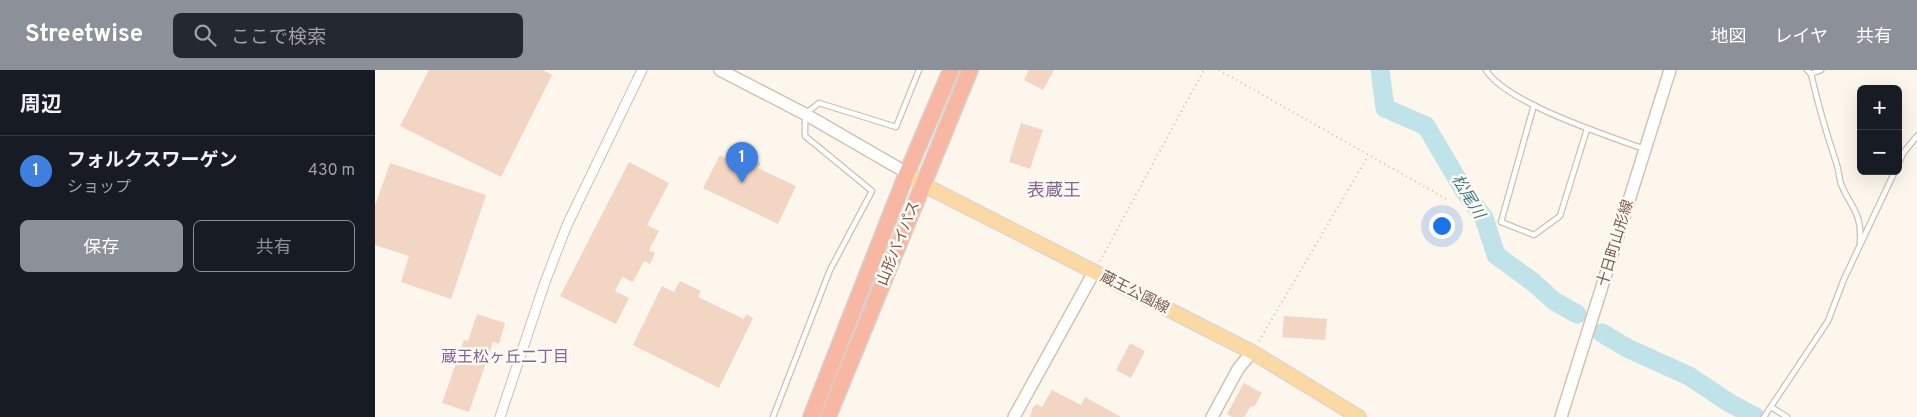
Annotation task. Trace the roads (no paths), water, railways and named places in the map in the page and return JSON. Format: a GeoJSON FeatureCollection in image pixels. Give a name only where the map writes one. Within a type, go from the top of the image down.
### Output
{"type":"FeatureCollection","features":[{"type":"Feature","properties":{"kind":"highway","name":"山形バイパス"},"geometry":{"type":"LineString","coordinates":[[811,417],[907,173],[951,70]]}},
{"type":"Feature","properties":{"kind":"highway","name":"山形バイパス"},"geometry":{"type":"LineString","coordinates":[[828,417],[970,70]]}},
{"type":"Feature","properties":{"kind":"main road","name":"蔵王公園線"},"geometry":{"type":"LineString","coordinates":[[907,173],[922,184],[1252,352],[1359,417]]}},
{"type":"Feature","properties":{"kind":"street"},"geometry":{"type":"LineString","coordinates":[[499,417],[545,282],[567,225],[642,70]]}},
{"type":"Feature","properties":{"kind":"street"},"geometry":{"type":"LineString","coordinates":[[720,70],[805,114],[907,173]]}},
{"type":"Feature","properties":{"kind":"street","name":"十日町山形線"},"geometry":{"type":"LineString","coordinates":[[1561,417],[1670,70]]}},
{"type":"Feature","properties":{"kind":"street"},"geometry":{"type":"LineString","coordinates":[[1014,417],[1094,272]]}},
{"type":"Feature","properties":{"kind":"street"},"geometry":{"type":"LineString","coordinates":[[1212,417],[1239,370],[1252,352]]}},
{"type":"Feature","properties":{"kind":"lane"},"geometry":{"type":"LineString","coordinates":[[773,417],[831,270],[872,191],[805,136],[805,114],[819,103],[896,127],[919,70]]}},
{"type":"Feature","properties":{"kind":"lane"},"geometry":{"type":"LineString","coordinates":[[1486,70],[1506,90],[1534,105],[1587,129],[1645,149]]}},
{"type":"Feature","properties":{"kind":"lane"},"geometry":{"type":"LineString","coordinates":[[1807,70],[1811,74],[1841,183],[1856,211],[1861,228],[1860,244]]}},
{"type":"Feature","properties":{"kind":"lane"},"geometry":{"type":"LineString","coordinates":[[1811,74],[1821,70]]}},
{"type":"Feature","properties":{"kind":"lane"},"geometry":{"type":"LineString","coordinates":[[1534,105],[1501,222],[1534,235],[1560,216],[1587,129]]}},
{"type":"Feature","properties":{"kind":"lane"},"geometry":{"type":"LineString","coordinates":[[1902,156],[1917,136]]}},
{"type":"Feature","properties":{"kind":"lane"},"geometry":{"type":"LineString","coordinates":[[1764,417],[1827,321],[1860,244],[1893,175]]}},
{"type":"Feature","properties":{"kind":"lane"},"geometry":{"type":"LineString","coordinates":[[1771,407],[1787,417]]}},
{"type":"Feature","properties":{"kind":"waterway","name":"松尾川"},"geometry":{"type":"LineString","coordinates":[[1380,70],[1385,108],[1426,126],[1465,192],[1484,218],[1496,255],[1533,282],[1554,301],[1577,314]]}},
{"type":"Feature","properties":{"kind":"waterway","name":"松尾川"},"geometry":{"type":"LineString","coordinates":[[1602,333],[1627,348],[1689,376],[1728,402],[1756,417]]}},
{"type":"Feature","properties":{"kind":"place","name":"フォルクスワーゲン"},"geometry":{"type":"Point","coordinates":[742,183]}},
{"type":"Feature","properties":{"kind":"district","name":"表蔵王"},"geometry":{"type":"Point","coordinates":[1054,190]}},
{"type":"Feature","properties":{"kind":"district","name":"蔵王松ヶ丘二丁目"},"geometry":{"type":"Point","coordinates":[505,356]}}]}
